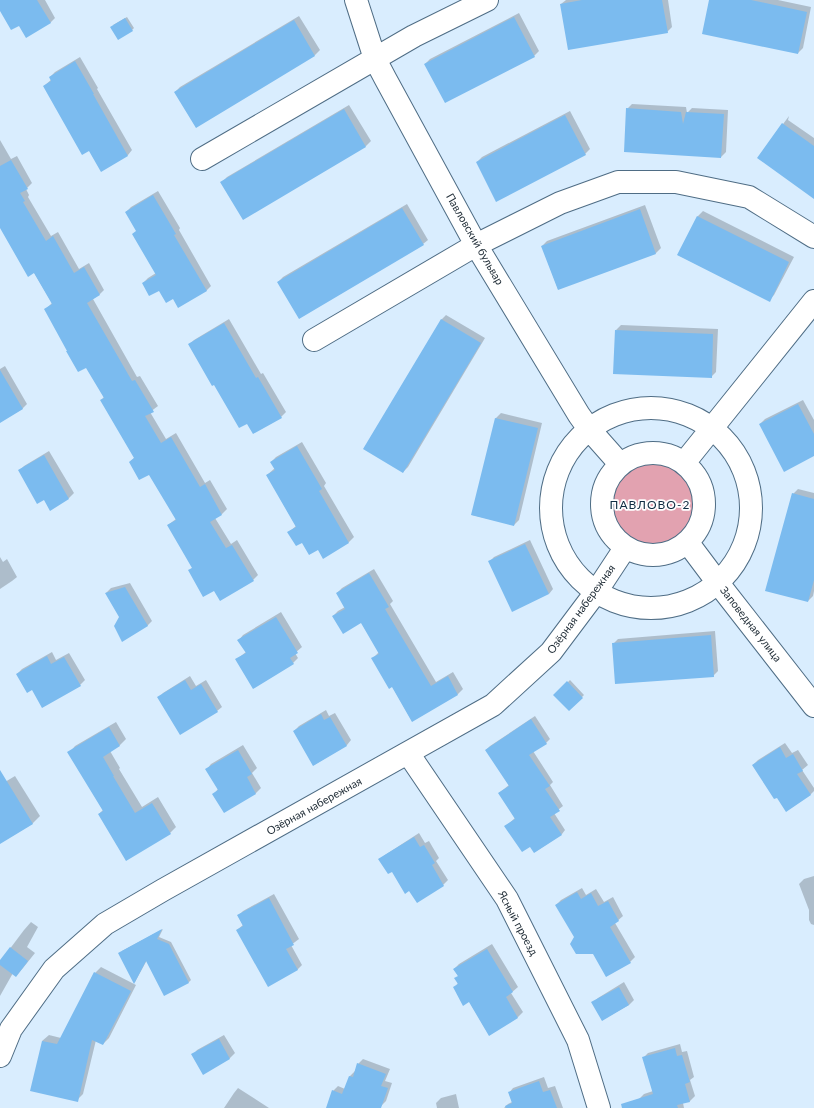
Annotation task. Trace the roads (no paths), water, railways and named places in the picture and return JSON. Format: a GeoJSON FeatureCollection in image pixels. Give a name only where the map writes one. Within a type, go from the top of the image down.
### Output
{"type":"FeatureCollection","features":[{"type":"Feature","properties":{"kind":"street","name":"Павловский бульвар"},"geometry":{"type":"LineString","coordinates":[[356,0],[375,58],[476,245],[589,429],[620,464]]}},
{"type":"Feature","properties":{"kind":"street"},"geometry":{"type":"LineString","coordinates":[[202,159],[414,36],[487,0]]}},
{"type":"Feature","properties":{"kind":"street"},"geometry":{"type":"LineString","coordinates":[[314,340],[476,245],[560,203],[618,182],[676,182],[748,197],[814,236]]}},
{"type":"Feature","properties":{"kind":"street"},"geometry":{"type":"LineString","coordinates":[[684,463],[814,301]]}},
{"type":"Feature","properties":{"kind":"street"},"geometry":{"type":"LineString","coordinates":[[636,408],[662,408],[688,414],[713,428],[736,453],[749,485],[751,521],[740,555],[718,583],[690,600],[658,608],[626,605],[596,592],[573,571],[557,544],[551,513],[554,482],[567,453],[589,429],[611,416],[636,408]]}},
{"type":"Feature","properties":{"kind":"street"},"geometry":{"type":"LineString","coordinates":[[652,452],[669,455],[684,463],[696,476],[704,493],[704,511],[699,528],[688,542],[674,552],[658,556],[641,555],[625,548],[611,535],[603,517],[601,498],[608,479],[620,464],[635,456],[652,452]]}},
{"type":"Feature","properties":{"kind":"street","name":"Заповедная улица"},"geometry":{"type":"LineString","coordinates":[[688,542],[814,706]]}},
{"type":"Feature","properties":{"kind":"street","name":"Озёрная набережная"},"geometry":{"type":"LineString","coordinates":[[0,1056],[11,1029],[54,969],[105,924],[493,705],[551,652],[596,592],[625,548]]}},
{"type":"Feature","properties":{"kind":"street","name":"Ясный проезд"},"geometry":{"type":"LineString","coordinates":[[408,753],[507,899],[578,1040],[599,1108]]}},
{"type":"Feature","properties":{"kind":"district","name":"ПАВЛОВО-2"},"geometry":{"type":"Point","coordinates":[650,505]}}]}
